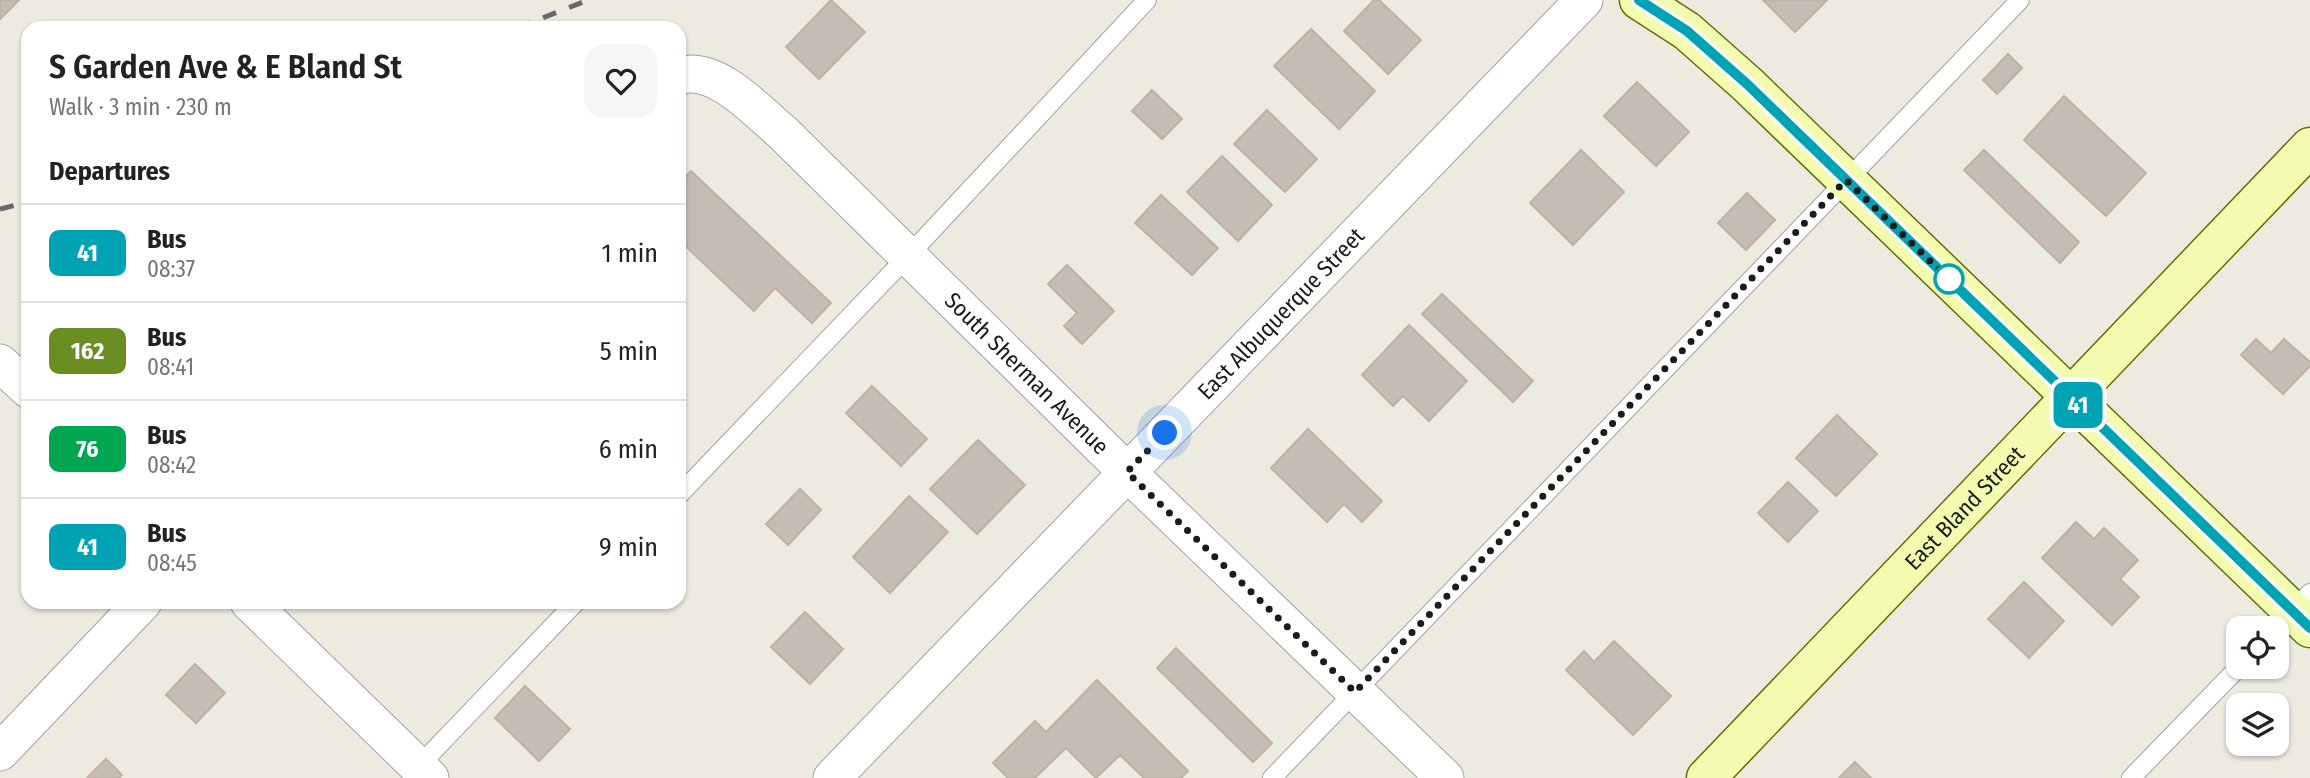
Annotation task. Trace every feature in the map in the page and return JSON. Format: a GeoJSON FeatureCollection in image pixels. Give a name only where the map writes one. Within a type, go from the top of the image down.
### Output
{"type":"FeatureCollection","features":[{"type":"Feature","properties":{"kind":"street","name":"East Albuquerque Street"},"geometry":{"type":"LineString","coordinates":[[832,778],[1584,0]]}},
{"type":"Feature","properties":{"kind":"street"},"geometry":{"type":"LineString","coordinates":[[1639,0],[1687,31],[1717,57],[2297,615]]}},
{"type":"Feature","properties":{"kind":"street","name":"South Sherman Avenue"},"geometry":{"type":"LineString","coordinates":[[686,74],[715,79],[782,132],[1127,472],[1445,778]]}},
{"type":"Feature","properties":{"kind":"street","name":"East Bland Street"},"geometry":{"type":"LineString","coordinates":[[1706,778],[2310,147]]}},
{"type":"Feature","properties":{"kind":"street"},"geometry":{"type":"LineString","coordinates":[[0,363],[21,382]]}},
{"type":"Feature","properties":{"kind":"street"},"geometry":{"type":"LineString","coordinates":[[0,752],[136,609]]}},
{"type":"Feature","properties":{"kind":"street"},"geometry":{"type":"LineString","coordinates":[[256,609],[419,774]]}},
{"type":"Feature","properties":{"kind":"lane"},"geometry":{"type":"LineString","coordinates":[[686,488],[908,256],[1147,0]]}},
{"type":"Feature","properties":{"kind":"lane"},"geometry":{"type":"LineString","coordinates":[[1272,778],[2020,0]]}},
{"type":"Feature","properties":{"kind":"lane"},"geometry":{"type":"LineString","coordinates":[[419,774],[570,609]]}},
{"type":"Feature","properties":{"kind":"lane"},"geometry":{"type":"LineString","coordinates":[[2131,778],[2227,679]]}},
{"type":"Feature","properties":{"kind":"building"},"geometry":{"type":"Polygon","coordinates":[[[0,0],[19,0],[0,19],[0,0]]]}},
{"type":"Feature","properties":{"kind":"building"},"geometry":{"type":"Polygon","coordinates":[[[831,0],[865,32],[819,79],[786,47],[831,0]]]}},
{"type":"Feature","properties":{"kind":"building"},"geometry":{"type":"Polygon","coordinates":[[[1374,0],[1379,0],[1421,40],[1388,74],[1344,31],[1374,0]]]}},
{"type":"Feature","properties":{"kind":"building"},"geometry":{"type":"Polygon","coordinates":[[[1763,0],[1827,0],[1795,32],[1763,0]]]}},
{"type":"Feature","properties":{"kind":"building"},"geometry":{"type":"Polygon","coordinates":[[[1311,29],[1375,91],[1339,129],[1274,66],[1311,29]]]}},
{"type":"Feature","properties":{"kind":"building"},"geometry":{"type":"Polygon","coordinates":[[[2008,54],[2022,68],[1997,94],[1983,80],[2008,54]]]}},
{"type":"Feature","properties":{"kind":"building"},"geometry":{"type":"Polygon","coordinates":[[[1637,82],[1689,132],[1656,166],[1604,116],[1637,82]]]}},
{"type":"Feature","properties":{"kind":"building"},"geometry":{"type":"Polygon","coordinates":[[[1152,90],[1182,119],[1162,139],[1132,111],[1152,90]]]}},
{"type":"Feature","properties":{"kind":"building"},"geometry":{"type":"Polygon","coordinates":[[[2064,96],[2146,173],[2106,216],[2024,140],[2064,96]]]}},
{"type":"Feature","properties":{"kind":"building"},"geometry":{"type":"Polygon","coordinates":[[[1267,110],[1317,159],[1285,192],[1234,144],[1267,110]]]}},
{"type":"Feature","properties":{"kind":"building"},"geometry":{"type":"Polygon","coordinates":[[[1581,150],[1624,192],[1573,245],[1530,203],[1581,150]]]}},
{"type":"Feature","properties":{"kind":"building"},"geometry":{"type":"Polygon","coordinates":[[[1984,150],[2079,242],[2060,263],[1964,170],[1984,150]]]}},
{"type":"Feature","properties":{"kind":"building"},"geometry":{"type":"Polygon","coordinates":[[[1222,156],[1272,205],[1238,241],[1187,192],[1222,156]]]}},
{"type":"Feature","properties":{"kind":"building"},"geometry":{"type":"Polygon","coordinates":[[[691,171],[831,303],[812,323],[775,288],[754,311],[686,247],[686,176],[691,171]]]}},
{"type":"Feature","properties":{"kind":"building"},"geometry":{"type":"Polygon","coordinates":[[[1747,193],[1775,220],[1746,250],[1718,223],[1747,193]]]}},
{"type":"Feature","properties":{"kind":"building"},"geometry":{"type":"Polygon","coordinates":[[[1161,195],[1218,248],[1192,275],[1135,223],[1161,195]]]}},
{"type":"Feature","properties":{"kind":"building"},"geometry":{"type":"Polygon","coordinates":[[[1067,265],[1114,311],[1082,344],[1064,326],[1077,313],[1048,284],[1067,265]]]}},
{"type":"Feature","properties":{"kind":"building"},"geometry":{"type":"Polygon","coordinates":[[[1442,294],[1533,381],[1513,402],[1422,314],[1442,294]]]}},
{"type":"Feature","properties":{"kind":"building"},"geometry":{"type":"Polygon","coordinates":[[[1409,325],[1467,381],[1429,421],[1403,396],[1393,406],[1362,375],[1409,325]]]}},
{"type":"Feature","properties":{"kind":"building"},"geometry":{"type":"Polygon","coordinates":[[[2256,339],[2271,353],[2284,339],[2310,362],[2310,366],[2283,394],[2241,355],[2256,339]]]}},
{"type":"Feature","properties":{"kind":"building"},"geometry":{"type":"Polygon","coordinates":[[[872,386],[927,439],[901,466],[846,413],[872,386]]]}},
{"type":"Feature","properties":{"kind":"building"},"geometry":{"type":"Polygon","coordinates":[[[1837,415],[1877,454],[1836,496],[1796,458],[1837,415]]]}},
{"type":"Feature","properties":{"kind":"building"},"geometry":{"type":"Polygon","coordinates":[[[1308,429],[1382,501],[1362,522],[1344,504],[1327,522],[1271,468],[1308,429]]]}},
{"type":"Feature","properties":{"kind":"building"},"geometry":{"type":"Polygon","coordinates":[[[978,440],[1025,485],[977,534],[930,489],[978,440]]]}},
{"type":"Feature","properties":{"kind":"building"},"geometry":{"type":"Polygon","coordinates":[[[1788,482],[1818,511],[1788,542],[1758,513],[1788,482]]]}},
{"type":"Feature","properties":{"kind":"building"},"geometry":{"type":"Polygon","coordinates":[[[800,489],[821,510],[788,545],[766,524],[800,489]]]}},
{"type":"Feature","properties":{"kind":"building"},"geometry":{"type":"Polygon","coordinates":[[[909,496],[948,532],[890,593],[853,557],[909,496]]]}},
{"type":"Feature","properties":{"kind":"building"},"geometry":{"type":"Polygon","coordinates":[[[2076,522],[2094,539],[2104,528],[2138,560],[2120,579],[2139,597],[2112,625],[2042,558],[2076,522]]]}},
{"type":"Feature","properties":{"kind":"building"},"geometry":{"type":"Polygon","coordinates":[[[2024,582],[2064,621],[2029,658],[1988,619],[2024,582]]]}},
{"type":"Feature","properties":{"kind":"building"},"geometry":{"type":"Polygon","coordinates":[[[805,612],[843,649],[810,684],[771,647],[805,612]]]}},
{"type":"Feature","properties":{"kind":"building"},"geometry":{"type":"Polygon","coordinates":[[[1614,641],[1671,696],[1633,735],[1566,670],[1584,651],[1594,662],[1614,641]]]}},
{"type":"Feature","properties":{"kind":"building"},"geometry":{"type":"Polygon","coordinates":[[[1176,648],[1272,743],[1253,762],[1157,668],[1176,648]]]}},
{"type":"Feature","properties":{"kind":"building"},"geometry":{"type":"Polygon","coordinates":[[[195,664],[225,693],[196,723],[166,695],[195,664]]]}},
{"type":"Feature","properties":{"kind":"building"},"geometry":{"type":"Polygon","coordinates":[[[1097,680],[1188,771],[1181,778],[1144,778],[1120,755],[1096,778],[1066,748],[1035,778],[1008,778],[993,763],[1035,721],[1046,732],[1097,680]]]}},
{"type":"Feature","properties":{"kind":"building"},"geometry":{"type":"Polygon","coordinates":[[[525,686],[570,729],[539,761],[495,718],[525,686]]]}},
{"type":"Feature","properties":{"kind":"building"},"geometry":{"type":"Polygon","coordinates":[[[106,759],[122,775],[119,778],[87,778],[106,759]]]}},
{"type":"Feature","properties":{"kind":"building"},"geometry":{"type":"Polygon","coordinates":[[[1855,762],[1871,778],[1839,778],[1855,762]]]}},
{"type":"Feature","properties":{"kind":"railway"},"geometry":{"type":"LineString","coordinates":[[535,21],[588,0]]}},
{"type":"Feature","properties":{"kind":"railway"},"geometry":{"type":"LineString","coordinates":[[0,209],[21,204]]}},
{"type":"Feature","properties":{"kind":"bus line","name":"41"},"geometry":{"type":"LineString","coordinates":[[1639,0],[1687,31],[1747,84],[2310,628]]}},
{"type":"Feature","properties":{"kind":"route"},"geometry":{"type":"LineString","coordinates":[[1165,433],[1127,472],[1355,692],[1846,180],[1956,286],[1949,279]]}}]}
